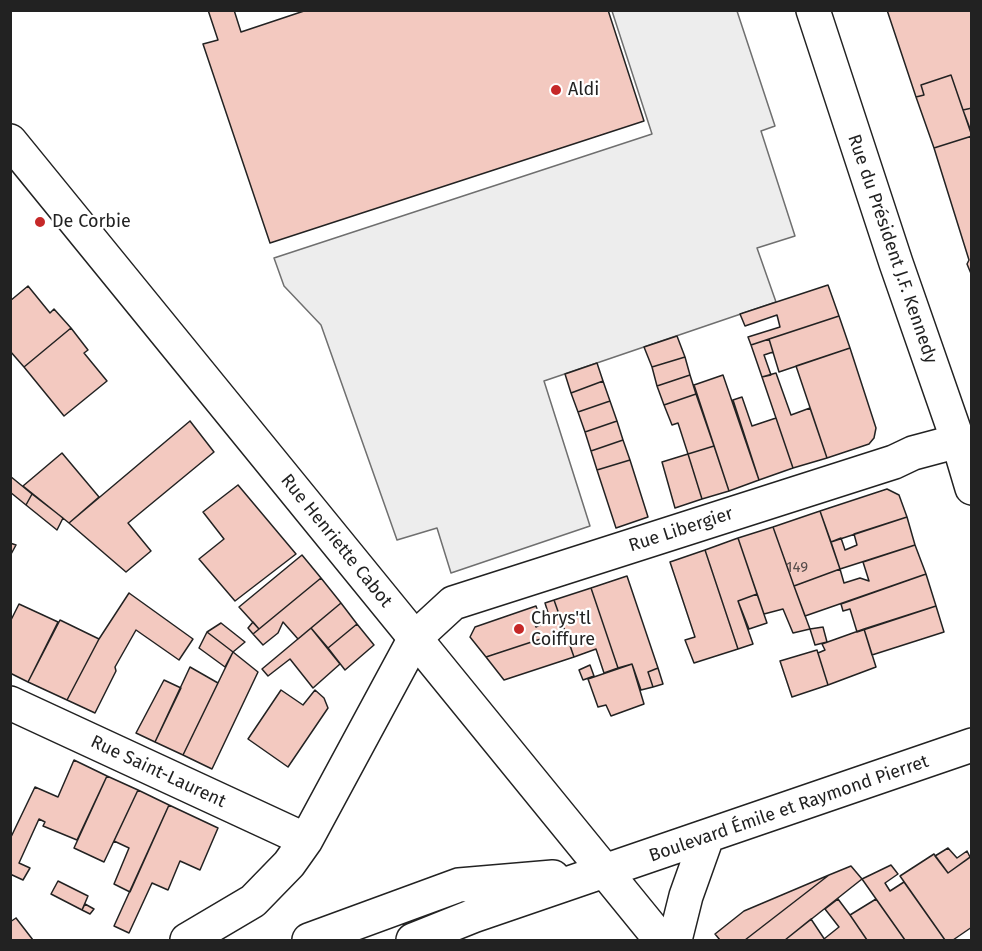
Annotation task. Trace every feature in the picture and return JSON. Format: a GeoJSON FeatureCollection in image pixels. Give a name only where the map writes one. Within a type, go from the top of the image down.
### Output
{"type":"FeatureCollection","features":[{"type":"Feature","properties":{"kind":"street","name":"Rue du Président J.F. Kennedy"},"geometry":{"type":"LineString","coordinates":[[813,10],[972,488]]}},
{"type":"Feature","properties":{"kind":"street","name":"Rue Henriette Cabot"},"geometry":{"type":"LineString","coordinates":[[10,141],[662,940]]}},
{"type":"Feature","properties":{"kind":"street","name":"Rue Libergier"},"geometry":{"type":"LineString","coordinates":[[306,840],[415,638],[453,603],[894,462],[913,453],[958,441]]}},
{"type":"Feature","properties":{"kind":"street","name":"Rue Saint-Laurent"},"geometry":{"type":"LineString","coordinates":[[10,703],[306,840]]}},
{"type":"Feature","properties":{"kind":"street","name":"Boulevard Émile et Raymond Pierret"},"geometry":{"type":"LineString","coordinates":[[413,940],[473,916],[972,745]]}},
{"type":"Feature","properties":{"kind":"street"},"geometry":{"type":"LineString","coordinates":[[675,940],[686,896],[707,837]]}},
{"type":"Feature","properties":{"kind":"street"},"geometry":{"type":"LineString","coordinates":[[187,940],[253,901],[289,864],[306,840]]}},
{"type":"Feature","properties":{"kind":"street","name":"Boulevard Émile et Raymond Pierret"},"geometry":{"type":"LineString","coordinates":[[309,940],[459,885],[606,872]]}},
{"type":"Feature","properties":{"kind":"shaded area"},"geometry":{"type":"Polygon","coordinates":[[[612,11],[737,11],[775,126],[761,131],[795,236],[757,248],[776,302],[544,381],[590,526],[451,573],[437,528],[397,540],[321,325],[284,286],[274,258],[652,134],[612,11]]]}},
{"type":"Feature","properties":{"kind":"building"},"geometry":{"type":"Polygon","coordinates":[[[208,10],[234,10],[241,32],[307,10],[608,10],[644,121],[270,243],[203,44],[218,40],[208,10]]]}},
{"type":"Feature","properties":{"kind":"building"},"geometry":{"type":"Polygon","coordinates":[[[887,10],[972,10],[972,108],[963,110],[951,75],[921,85],[924,95],[916,97],[887,10]]]}},
{"type":"Feature","properties":{"kind":"building"},"geometry":{"type":"Polygon","coordinates":[[[951,75],[972,136],[934,148],[916,97],[924,95],[921,85],[951,75]]]}},
{"type":"Feature","properties":{"kind":"building"},"geometry":{"type":"Polygon","coordinates":[[[972,108],[972,134],[963,110],[972,108]]]}},
{"type":"Feature","properties":{"kind":"building"},"geometry":{"type":"Polygon","coordinates":[[[972,136],[972,276],[934,148],[972,136]]]}},
{"type":"Feature","properties":{"kind":"building"},"geometry":{"type":"Polygon","coordinates":[[[828,285],[839,316],[751,345],[748,337],[780,327],[777,315],[745,326],[740,314],[828,285]]]}},
{"type":"Feature","properties":{"kind":"building"},"geometry":{"type":"Polygon","coordinates":[[[28,286],[50,313],[54,309],[71,328],[24,367],[10,351],[10,301],[28,286]]]}},
{"type":"Feature","properties":{"kind":"building"},"geometry":{"type":"Polygon","coordinates":[[[839,316],[850,348],[779,372],[769,339],[839,316]]]}},
{"type":"Feature","properties":{"kind":"building"},"geometry":{"type":"Polygon","coordinates":[[[71,328],[88,350],[84,353],[107,381],[64,416],[24,367],[71,328]]]}},
{"type":"Feature","properties":{"kind":"building"},"geometry":{"type":"Polygon","coordinates":[[[677,336],[685,357],[652,367],[644,347],[677,336]]]}},
{"type":"Feature","properties":{"kind":"building"},"geometry":{"type":"Polygon","coordinates":[[[769,339],[773,352],[764,355],[771,375],[762,377],[751,345],[769,339]]]}},
{"type":"Feature","properties":{"kind":"building"},"geometry":{"type":"Polygon","coordinates":[[[850,348],[876,428],[874,438],[869,444],[827,458],[796,366],[850,348]]]}},
{"type":"Feature","properties":{"kind":"building"},"geometry":{"type":"Polygon","coordinates":[[[685,357],[690,375],[657,386],[652,367],[685,357]]]}},
{"type":"Feature","properties":{"kind":"building"},"geometry":{"type":"Polygon","coordinates":[[[597,363],[603,381],[571,393],[565,374],[597,363]]]}},
{"type":"Feature","properties":{"kind":"building"},"geometry":{"type":"Polygon","coordinates":[[[776,373],[791,415],[810,408],[827,458],[793,468],[762,377],[776,373]]]}},
{"type":"Feature","properties":{"kind":"building"},"geometry":{"type":"Polygon","coordinates":[[[690,375],[696,394],[664,405],[657,386],[690,375]]]}},
{"type":"Feature","properties":{"kind":"building"},"geometry":{"type":"Polygon","coordinates":[[[723,375],[759,480],[729,491],[694,385],[723,375]]]}},
{"type":"Feature","properties":{"kind":"building"},"geometry":{"type":"Polygon","coordinates":[[[603,381],[610,401],[578,412],[571,393],[603,381]]]}},
{"type":"Feature","properties":{"kind":"building"},"geometry":{"type":"Polygon","coordinates":[[[696,394],[714,446],[688,454],[678,423],[672,425],[664,405],[696,394]]]}},
{"type":"Feature","properties":{"kind":"building"},"geometry":{"type":"Polygon","coordinates":[[[742,397],[752,426],[776,418],[793,468],[759,480],[733,400],[742,397]]]}},
{"type":"Feature","properties":{"kind":"building"},"geometry":{"type":"Polygon","coordinates":[[[610,401],[617,421],[585,432],[578,412],[610,401]]]}},
{"type":"Feature","properties":{"kind":"building"},"geometry":{"type":"Polygon","coordinates":[[[190,421],[214,452],[128,523],[151,551],[126,572],[69,523],[190,421]]]}},
{"type":"Feature","properties":{"kind":"building"},"geometry":{"type":"Polygon","coordinates":[[[617,421],[623,440],[591,451],[585,432],[617,421]]]}},
{"type":"Feature","properties":{"kind":"building"},"geometry":{"type":"Polygon","coordinates":[[[623,440],[630,460],[597,470],[591,451],[623,440]]]}},
{"type":"Feature","properties":{"kind":"building"},"geometry":{"type":"Polygon","coordinates":[[[714,446],[729,491],[702,499],[688,454],[714,446]]]}},
{"type":"Feature","properties":{"kind":"building"},"geometry":{"type":"Polygon","coordinates":[[[62,453],[99,497],[69,523],[23,486],[62,453]]]}},
{"type":"Feature","properties":{"kind":"building"},"geometry":{"type":"Polygon","coordinates":[[[688,454],[702,499],[675,508],[662,462],[688,454]]]}},
{"type":"Feature","properties":{"kind":"building"},"geometry":{"type":"Polygon","coordinates":[[[630,460],[648,517],[616,528],[597,470],[630,460]]]}},
{"type":"Feature","properties":{"kind":"building"},"geometry":{"type":"Polygon","coordinates":[[[10,476],[32,494],[26,505],[10,492],[10,476]]]}},
{"type":"Feature","properties":{"kind":"building"},"geometry":{"type":"Polygon","coordinates":[[[238,485],[296,554],[235,601],[199,559],[224,539],[203,512],[238,485]]]}},
{"type":"Feature","properties":{"kind":"building"},"geometry":{"type":"Polygon","coordinates":[[[887,489],[899,495],[907,517],[831,542],[820,511],[887,489]]]}},
{"type":"Feature","properties":{"kind":"building"},"geometry":{"type":"Polygon","coordinates":[[[32,494],[63,518],[57,530],[26,505],[32,494]]]}},
{"type":"Feature","properties":{"kind":"building"},"geometry":{"type":"Polygon","coordinates":[[[820,511],[840,569],[794,586],[773,527],[820,511]]]}},
{"type":"Feature","properties":{"kind":"building"},"geometry":{"type":"Polygon","coordinates":[[[907,517],[915,545],[840,569],[831,542],[841,538],[845,550],[857,545],[854,534],[907,517]]]}},
{"type":"Feature","properties":{"kind":"building"},"geometry":{"type":"Polygon","coordinates":[[[773,527],[810,629],[793,633],[783,609],[764,614],[738,538],[773,527]]]}},
{"type":"Feature","properties":{"kind":"building"},"geometry":{"type":"Polygon","coordinates":[[[738,538],[757,594],[738,601],[753,644],[738,649],[705,550],[738,538]]]}},
{"type":"Feature","properties":{"kind":"building"},"geometry":{"type":"Polygon","coordinates":[[[10,543],[16,545],[10,556],[10,543]]]}},
{"type":"Feature","properties":{"kind":"building"},"geometry":{"type":"Polygon","coordinates":[[[915,545],[926,574],[805,616],[794,586],[840,569],[844,583],[860,578],[869,581],[863,562],[915,545]]]}},
{"type":"Feature","properties":{"kind":"building"},"geometry":{"type":"Polygon","coordinates":[[[705,550],[738,649],[694,663],[685,640],[695,637],[670,562],[705,550]]]}},
{"type":"Feature","properties":{"kind":"building"},"geometry":{"type":"Polygon","coordinates":[[[302,555],[321,578],[259,629],[239,607],[302,555]]]}},
{"type":"Feature","properties":{"kind":"building"},"geometry":{"type":"Polygon","coordinates":[[[926,574],[936,606],[857,632],[850,609],[843,611],[841,604],[926,574]]]}},
{"type":"Feature","properties":{"kind":"building"},"geometry":{"type":"Polygon","coordinates":[[[627,576],[658,668],[648,672],[653,687],[641,690],[632,664],[618,668],[591,588],[627,576]]]}},
{"type":"Feature","properties":{"kind":"building"},"geometry":{"type":"Polygon","coordinates":[[[321,578],[341,603],[298,639],[283,622],[278,633],[263,645],[253,634],[321,578]]]}},
{"type":"Feature","properties":{"kind":"building"},"geometry":{"type":"Polygon","coordinates":[[[591,588],[618,668],[604,673],[596,649],[574,657],[554,600],[591,588]]]}},
{"type":"Feature","properties":{"kind":"building"},"geometry":{"type":"Polygon","coordinates":[[[129,593],[193,639],[179,660],[136,630],[115,667],[116,671],[95,713],[67,700],[99,639],[129,593]]]}},
{"type":"Feature","properties":{"kind":"building"},"geometry":{"type":"Polygon","coordinates":[[[757,594],[767,623],[749,629],[738,601],[757,594]]]}},
{"type":"Feature","properties":{"kind":"building","name":"Chrys'tl Coiffure"},"geometry":{"type":"Polygon","coordinates":[[[554,600],[565,631],[486,657],[470,637],[475,627],[536,606],[538,612],[532,616],[536,627],[550,619],[545,603],[554,600]]]}},
{"type":"Feature","properties":{"kind":"building"},"geometry":{"type":"Polygon","coordinates":[[[341,603],[357,624],[328,648],[311,628],[341,603]]]}},
{"type":"Feature","properties":{"kind":"building"},"geometry":{"type":"Polygon","coordinates":[[[19,604],[58,622],[28,682],[10,673],[10,622],[19,604]]]}},
{"type":"Feature","properties":{"kind":"building"},"geometry":{"type":"Polygon","coordinates":[[[936,606],[944,632],[872,655],[864,629],[936,606]]]}},
{"type":"Feature","properties":{"kind":"building"},"geometry":{"type":"Polygon","coordinates":[[[60,620],[99,639],[67,700],[28,682],[60,620]]]}},
{"type":"Feature","properties":{"kind":"building"},"geometry":{"type":"Polygon","coordinates":[[[253,622],[259,629],[253,634],[248,628],[253,622]]]}},
{"type":"Feature","properties":{"kind":"building"},"geometry":{"type":"Polygon","coordinates":[[[221,623],[245,642],[233,652],[207,632],[221,623]]]}},
{"type":"Feature","properties":{"kind":"building"},"geometry":{"type":"Polygon","coordinates":[[[357,624],[374,645],[345,670],[328,648],[357,624]]]}},
{"type":"Feature","properties":{"kind":"building"},"geometry":{"type":"Polygon","coordinates":[[[823,627],[827,642],[815,645],[810,629],[823,627]]]}},
{"type":"Feature","properties":{"kind":"building"},"geometry":{"type":"Polygon","coordinates":[[[311,628],[340,664],[313,688],[290,659],[268,676],[262,669],[311,628]]]}},
{"type":"Feature","properties":{"kind":"building"},"geometry":{"type":"Polygon","coordinates":[[[864,629],[876,667],[828,685],[818,653],[825,650],[822,644],[864,629]]]}},
{"type":"Feature","properties":{"kind":"building"},"geometry":{"type":"Polygon","coordinates":[[[565,631],[574,657],[504,680],[486,657],[565,631]]]}},
{"type":"Feature","properties":{"kind":"building"},"geometry":{"type":"Polygon","coordinates":[[[207,632],[233,652],[225,667],[199,648],[207,632]]]}},
{"type":"Feature","properties":{"kind":"building"},"geometry":{"type":"Polygon","coordinates":[[[817,650],[828,685],[792,697],[780,661],[817,650]]]}},
{"type":"Feature","properties":{"kind":"building"},"geometry":{"type":"Polygon","coordinates":[[[233,652],[258,672],[212,769],[183,755],[233,652]]]}},
{"type":"Feature","properties":{"kind":"building"},"geometry":{"type":"Polygon","coordinates":[[[632,664],[644,704],[611,716],[606,705],[598,707],[588,679],[632,664]]]}},
{"type":"Feature","properties":{"kind":"building"},"geometry":{"type":"Polygon","coordinates":[[[590,665],[594,676],[583,680],[579,670],[590,665]]]}},
{"type":"Feature","properties":{"kind":"building"},"geometry":{"type":"Polygon","coordinates":[[[190,667],[218,683],[183,755],[155,742],[190,667]]]}},
{"type":"Feature","properties":{"kind":"building"},"geometry":{"type":"Polygon","coordinates":[[[658,668],[663,684],[653,687],[648,672],[658,668]]]}},
{"type":"Feature","properties":{"kind":"building"},"geometry":{"type":"Polygon","coordinates":[[[164,680],[181,688],[155,742],[136,733],[164,680]]]}},
{"type":"Feature","properties":{"kind":"building"},"geometry":{"type":"Polygon","coordinates":[[[281,690],[303,705],[315,690],[324,698],[328,708],[288,767],[248,739],[281,690]]]}},
{"type":"Feature","properties":{"kind":"building"},"geometry":{"type":"Polygon","coordinates":[[[74,760],[107,776],[77,840],[43,826],[45,822],[39,819],[19,863],[30,868],[23,880],[10,874],[10,839],[35,787],[58,797],[74,760]]]}},
{"type":"Feature","properties":{"kind":"building"},"geometry":{"type":"Polygon","coordinates":[[[107,776],[138,790],[104,862],[74,848],[107,776]]]}},
{"type":"Feature","properties":{"kind":"building"},"geometry":{"type":"Polygon","coordinates":[[[138,790],[169,805],[130,892],[114,884],[129,848],[114,841],[138,790]]]}},
{"type":"Feature","properties":{"kind":"building"},"geometry":{"type":"Polygon","coordinates":[[[169,805],[218,828],[200,870],[180,861],[168,890],[152,883],[129,933],[114,926],[169,805]]]}},
{"type":"Feature","properties":{"kind":"building"},"geometry":{"type":"Polygon","coordinates":[[[948,848],[957,858],[967,851],[970,857],[948,873],[935,856],[948,848]]]}},
{"type":"Feature","properties":{"kind":"building"},"geometry":{"type":"Polygon","coordinates":[[[934,854],[948,873],[972,856],[972,927],[953,940],[945,940],[900,876],[934,854]]]}},
{"type":"Feature","properties":{"kind":"building"},"geometry":{"type":"Polygon","coordinates":[[[891,865],[898,874],[885,883],[890,891],[904,882],[945,940],[905,940],[862,879],[891,865]]]}},
{"type":"Feature","properties":{"kind":"building"},"geometry":{"type":"Polygon","coordinates":[[[851,866],[862,879],[785,940],[745,940],[829,875],[851,866]]]}},
{"type":"Feature","properties":{"kind":"building"},"geometry":{"type":"Polygon","coordinates":[[[829,875],[745,940],[720,940],[715,934],[744,911],[829,875]]]}},
{"type":"Feature","properties":{"kind":"building"},"geometry":{"type":"Polygon","coordinates":[[[58,881],[88,896],[82,910],[51,894],[58,881]]]}},
{"type":"Feature","properties":{"kind":"building"},"geometry":{"type":"Polygon","coordinates":[[[838,899],[867,940],[824,939],[839,927],[825,909],[838,899]]]}},
{"type":"Feature","properties":{"kind":"building"},"geometry":{"type":"Polygon","coordinates":[[[876,899],[905,940],[867,940],[850,915],[876,899]]]}},
{"type":"Feature","properties":{"kind":"building"},"geometry":{"type":"Polygon","coordinates":[[[85,904],[94,909],[90,914],[82,910],[85,904]]]}},
{"type":"Feature","properties":{"kind":"building"},"geometry":{"type":"Polygon","coordinates":[[[16,918],[33,940],[10,940],[10,922],[16,918]]]}},
{"type":"Feature","properties":{"kind":"building"},"geometry":{"type":"Polygon","coordinates":[[[811,919],[825,940],[785,940],[811,919]]]}},
{"type":"Feature","properties":{"kind":"place","name":"Aldi"},"geometry":{"type":"Point","coordinates":[556,90]}},
{"type":"Feature","properties":{"kind":"place","name":"De Corbie"},"geometry":{"type":"Point","coordinates":[40,222]}},
{"type":"Feature","properties":{"kind":"place","name":"Chrys'tl Coiffure"},"geometry":{"type":"Point","coordinates":[519,629]}}]}
